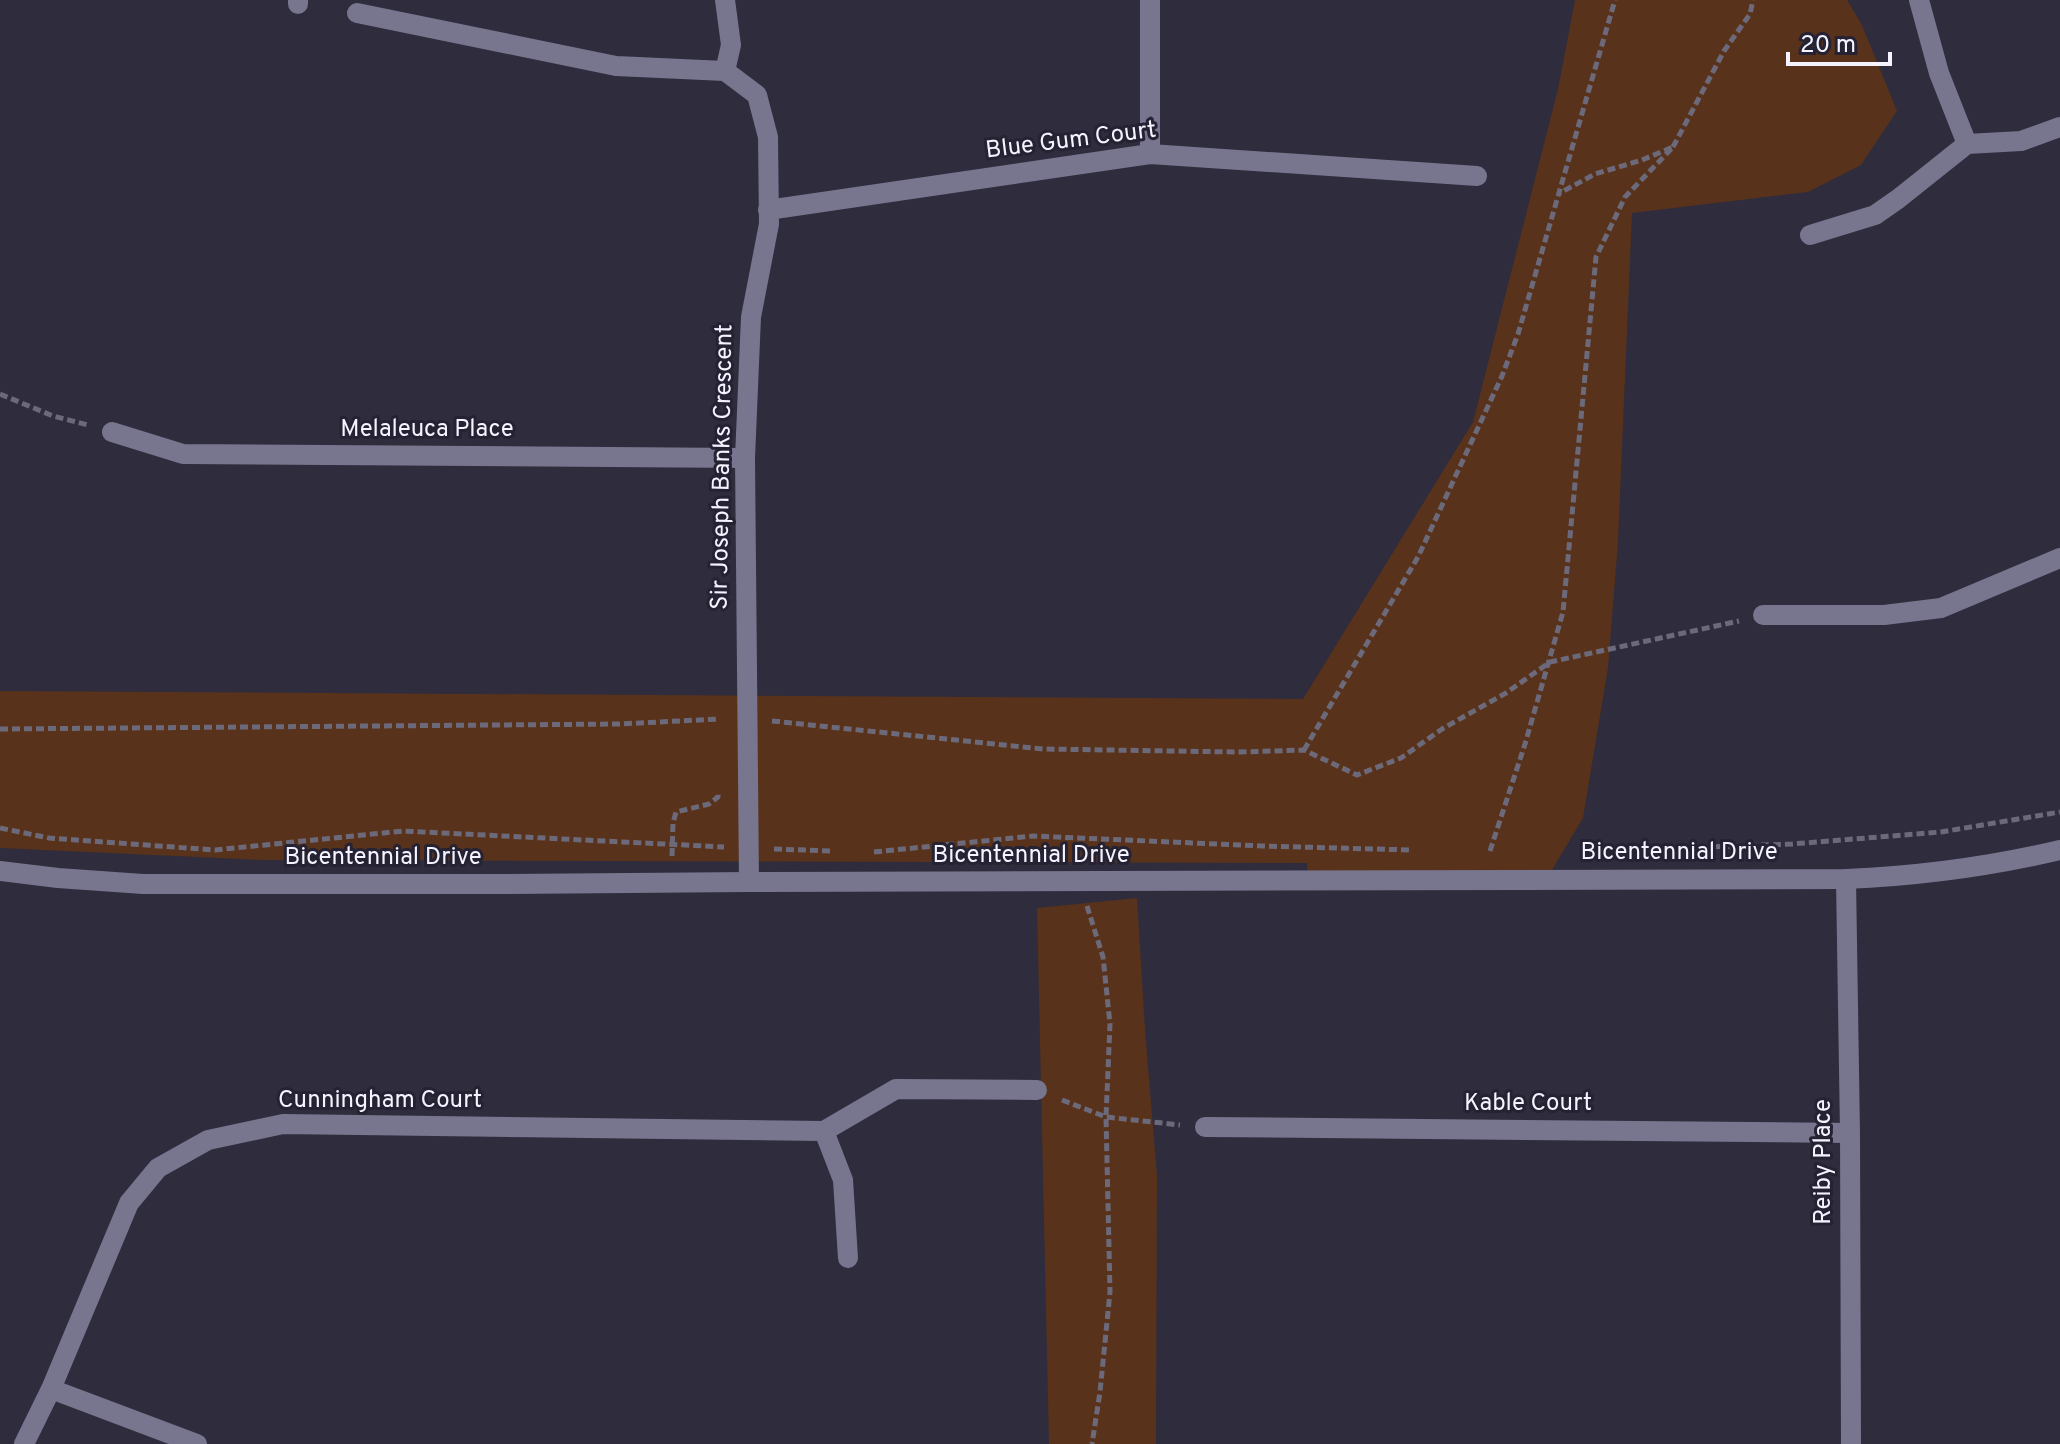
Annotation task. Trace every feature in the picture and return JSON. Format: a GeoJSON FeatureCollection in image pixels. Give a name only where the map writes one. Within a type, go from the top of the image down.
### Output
{"type":"FeatureCollection","features":[{"type":"Feature","properties":{"kind":"street"},"geometry":{"type":"LineString","coordinates":[[357,13],[616,66],[725,71],[731,45],[725,0]]}},
{"type":"Feature","properties":{"kind":"street"},"geometry":{"type":"LineString","coordinates":[[1150,0],[1150,154]]}},
{"type":"Feature","properties":{"kind":"street"},"geometry":{"type":"LineString","coordinates":[[1919,0],[1939,73],[1967,144]]}},
{"type":"Feature","properties":{"kind":"street","name":"Sir Joseph Banks Crescent"},"geometry":{"type":"LineString","coordinates":[[725,71],[757,95],[768,137],[769,224],[751,317],[745,458],[749,882]]}},
{"type":"Feature","properties":{"kind":"street"},"geometry":{"type":"LineString","coordinates":[[1810,235],[1875,215],[1967,144],[2021,141],[2060,127]]}},
{"type":"Feature","properties":{"kind":"street","name":"Blue Gum Court"},"geometry":{"type":"LineString","coordinates":[[768,210],[1150,154],[1477,176]]}},
{"type":"Feature","properties":{"kind":"street","name":"Melaleuca Place"},"geometry":{"type":"LineString","coordinates":[[112,432],[183,454],[745,458]]}},
{"type":"Feature","properties":{"kind":"street"},"geometry":{"type":"LineString","coordinates":[[1763,615],[1884,615],[1941,608],[2060,558]]}},
{"type":"Feature","properties":{"kind":"street","name":"Bicentennial Drive"},"geometry":{"type":"LineString","coordinates":[[0,871],[143,884],[1846,879],[1905,877],[1964,870],[2060,850]]}},
{"type":"Feature","properties":{"kind":"street","name":"Reiby Place"},"geometry":{"type":"LineString","coordinates":[[1846,879],[1851,1444]]}},
{"type":"Feature","properties":{"kind":"street"},"geometry":{"type":"LineString","coordinates":[[848,1258],[843,1180],[824,1131],[896,1089],[1037,1090]]}},
{"type":"Feature","properties":{"kind":"street","name":"Cunningham Court"},"geometry":{"type":"LineString","coordinates":[[24,1444],[51,1389],[129,1203],[158,1168],[208,1140],[283,1124],[824,1131]]}},
{"type":"Feature","properties":{"kind":"street","name":"Kable Court"},"geometry":{"type":"LineString","coordinates":[[1205,1127],[1850,1133]]}},
{"type":"Feature","properties":{"kind":"street"},"geometry":{"type":"LineString","coordinates":[[51,1389],[197,1444]]}},
{"type":"Feature","properties":{"kind":"path"},"geometry":{"type":"LineString","coordinates":[[1304,750],[1418,557],[1502,376],[1518,334],[1615,0]]}},
{"type":"Feature","properties":{"kind":"path"},"geometry":{"type":"LineString","coordinates":[[1490,851],[1563,612],[1596,257],[1625,197],[1673,147],[1724,51],[1750,14],[1753,0]]}},
{"type":"Feature","properties":{"kind":"path"},"geometry":{"type":"LineString","coordinates":[[1558,194],[1595,174],[1673,147]]}},
{"type":"Feature","properties":{"kind":"path"},"geometry":{"type":"LineString","coordinates":[[0,394],[53,416],[112,432]]}},
{"type":"Feature","properties":{"kind":"path"},"geometry":{"type":"LineString","coordinates":[[0,729],[619,724],[747,718],[1043,749],[1304,750],[1357,775],[1401,758],[1550,662],[1763,615]]}},
{"type":"Feature","properties":{"kind":"path"},"geometry":{"type":"LineString","coordinates":[[672,845],[676,812],[709,804],[718,797],[718,782]]}},
{"type":"Feature","properties":{"kind":"path"},"geometry":{"type":"LineString","coordinates":[[1641,850],[1792,844],[1941,832],[2060,812]]}},
{"type":"Feature","properties":{"kind":"path"},"geometry":{"type":"LineString","coordinates":[[0,828],[49,838],[215,850],[403,831],[836,852]]}},
{"type":"Feature","properties":{"kind":"path"},"geometry":{"type":"LineString","coordinates":[[865,853],[1033,836],[1423,850]]}},
{"type":"Feature","properties":{"kind":"path"},"geometry":{"type":"LineString","coordinates":[[1476,850],[1505,851]]}},
{"type":"Feature","properties":{"kind":"path"},"geometry":{"type":"LineString","coordinates":[[1087,881],[1087,910],[1103,957],[1110,1024],[1106,1117],[1110,1292],[1092,1444]]}},
{"type":"Feature","properties":{"kind":"path"},"geometry":{"type":"LineString","coordinates":[[1037,1090],[1106,1117],[1205,1127]]}},
{"type":"Feature","properties":{"kind":"shaded area"},"geometry":{"type":"Polygon","coordinates":[[[1575,0],[1847,0],[1862,25],[1897,111],[1861,165],[1808,192],[1632,213],[1618,542],[1608,668],[1583,818],[1546,880],[1308,880],[1307,863],[264,860],[0,848],[0,691],[1303,699],[1473,422],[1558,89],[1575,0]]]}},
{"type":"Feature","properties":{"kind":"shaded area"},"geometry":{"type":"Polygon","coordinates":[[[1137,898],[1157,1176],[1156,1444],[1049,1444],[1037,908],[1137,898]]]}}]}
